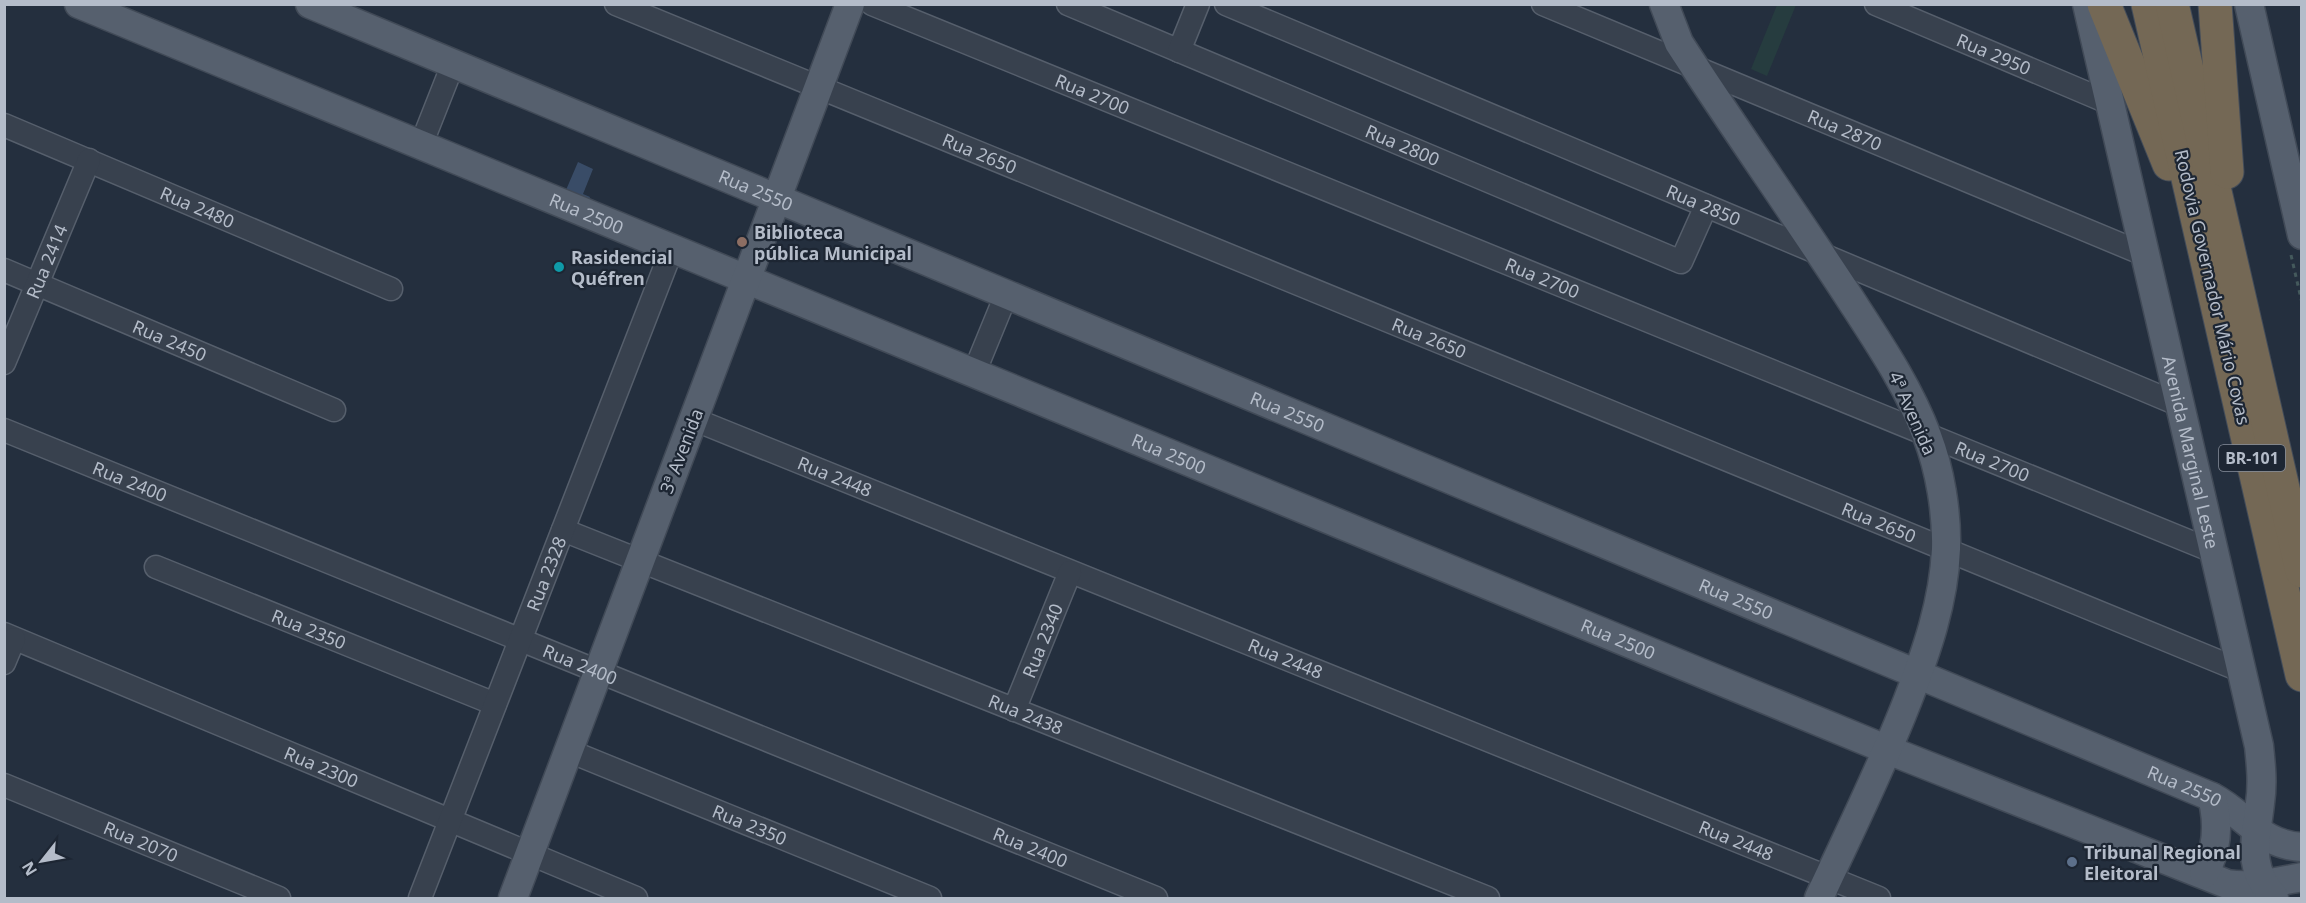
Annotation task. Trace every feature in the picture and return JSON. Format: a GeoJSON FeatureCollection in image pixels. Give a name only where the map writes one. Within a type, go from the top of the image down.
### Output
{"type":"FeatureCollection","features":[{"type":"Feature","properties":{"kind":"highway"},"geometry":{"type":"LineString","coordinates":[[2104,4],[2202,241]]}},
{"type":"Feature","properties":{"kind":"highway","name":"Rodovia Governador Mário Covas"},"geometry":{"type":"LineString","coordinates":[[2148,4],[2301,675]]}},
{"type":"Feature","properties":{"kind":"highway","name":"Rodovia Governador Mário Covas"},"geometry":{"type":"LineString","coordinates":[[2172,4],[2301,571]]}},
{"type":"Feature","properties":{"kind":"highway"},"geometry":{"type":"LineString","coordinates":[[2215,4],[2235,278]]}},
{"type":"Feature","properties":{"kind":"main road","name":"Rua 2500"},"geometry":{"type":"LineString","coordinates":[[79,4],[1888,750],[2228,884],[2269,892],[2301,877]]}},
{"type":"Feature","properties":{"kind":"main road","name":"Rua 2550"},"geometry":{"type":"LineString","coordinates":[[310,4],[2212,797],[2225,804],[2256,831],[2272,839],[2301,847]]}},
{"type":"Feature","properties":{"kind":"main road","name":"3ª Avenida"},"geometry":{"type":"LineString","coordinates":[[513,898],[850,4]]}},
{"type":"Feature","properties":{"kind":"main road","name":"4ª Avenida"},"geometry":{"type":"LineString","coordinates":[[1664,4],[1679,43],[1821,254],[1891,364],[1927,435],[1936,465],[1946,550],[1936,617],[1918,674],[1888,750],[1823,888]]}},
{"type":"Feature","properties":{"kind":"main road","name":"Avenida Marginal Leste"},"geometry":{"type":"LineString","coordinates":[[2087,4],[2259,746],[2262,773],[2254,851],[2257,871],[2269,892]]}},
{"type":"Feature","properties":{"kind":"main road"},"geometry":{"type":"LineString","coordinates":[[2249,4],[2295,178],[2301,235]]}},
{"type":"Feature","properties":{"kind":"main road"},"geometry":{"type":"LineString","coordinates":[[2204,874],[2215,850],[2216,822],[2212,797]]}},
{"type":"Feature","properties":{"kind":"main road"},"geometry":{"type":"LineString","coordinates":[[2295,898],[2301,887]]}},
{"type":"Feature","properties":{"kind":"street","name":"Rua 2650"},"geometry":{"type":"LineString","coordinates":[[616,4],[2242,671]]}},
{"type":"Feature","properties":{"kind":"street","name":"Rua 2700"},"geometry":{"type":"LineString","coordinates":[[872,4],[2215,552]]}},
{"type":"Feature","properties":{"kind":"street","name":"Rua 2800"},"geometry":{"type":"LineString","coordinates":[[1068,4],[1681,262],[1706,206]]}},
{"type":"Feature","properties":{"kind":"street"},"geometry":{"type":"LineString","coordinates":[[1179,51],[1198,4]]}},
{"type":"Feature","properties":{"kind":"street","name":"Rua 2850"},"geometry":{"type":"LineString","coordinates":[[1226,4],[2180,405]]}},
{"type":"Feature","properties":{"kind":"street","name":"Rua 2870"},"geometry":{"type":"LineString","coordinates":[[1543,4],[2145,255]]}},
{"type":"Feature","properties":{"kind":"street","name":"Rua 2950"},"geometry":{"type":"LineString","coordinates":[[1876,4],[2110,103]]}},
{"type":"Feature","properties":{"kind":"street"},"geometry":{"type":"LineString","coordinates":[[421,145],[453,64]]}},
{"type":"Feature","properties":{"kind":"street","name":"Rua 2480"},"geometry":{"type":"LineString","coordinates":[[4,125],[391,289]]}},
{"type":"Feature","properties":{"kind":"street","name":"Rua 2414"},"geometry":{"type":"LineString","coordinates":[[4,363],[88,160]]}},
{"type":"Feature","properties":{"kind":"street","name":"Rua 2328"},"geometry":{"type":"LineString","coordinates":[[420,898],[672,249]]}},
{"type":"Feature","properties":{"kind":"street","name":"Rua 2450"},"geometry":{"type":"LineString","coordinates":[[4,270],[334,410]]}},
{"type":"Feature","properties":{"kind":"street"},"geometry":{"type":"LineString","coordinates":[[974,373],[1006,295]]}},
{"type":"Feature","properties":{"kind":"street","name":"Rua 2448"},"geometry":{"type":"LineString","coordinates":[[693,419],[1070,572],[1823,888],[1879,898]]}},
{"type":"Feature","properties":{"kind":"street","name":"Rua 2400"},"geometry":{"type":"LineString","coordinates":[[4,430],[1156,898]]}},
{"type":"Feature","properties":{"kind":"street","name":"Rua 2438"},"geometry":{"type":"LineString","coordinates":[[563,530],[1488,898]]}},
{"type":"Feature","properties":{"kind":"street","name":"Rua 2350"},"geometry":{"type":"LineString","coordinates":[[156,567],[495,704]]}},
{"type":"Feature","properties":{"kind":"street","name":"Rua 2340"},"geometry":{"type":"LineString","coordinates":[[1014,710],[1070,572]]}},
{"type":"Feature","properties":{"kind":"street"},"geometry":{"type":"LineString","coordinates":[[4,663],[9,637]]}},
{"type":"Feature","properties":{"kind":"street","name":"Rua 2300"},"geometry":{"type":"LineString","coordinates":[[9,637],[636,898]]}},
{"type":"Feature","properties":{"kind":"street","name":"Rua 2350"},"geometry":{"type":"LineString","coordinates":[[569,751],[930,898]]}},
{"type":"Feature","properties":{"kind":"street","name":"Rua 2070"},"geometry":{"type":"LineString","coordinates":[[4,785],[279,898]]}},
{"type":"Feature","properties":{"kind":"green space"},"geometry":{"type":"Polygon","coordinates":[[[1777,5],[1796,5],[1767,76],[1751,69],[1777,5]]]}},
{"type":"Feature","properties":{"kind":"water"},"geometry":{"type":"Polygon","coordinates":[[[578,162],[593,169],[583,194],[590,197],[586,207],[563,197],[578,162]]]}},
{"type":"Feature","properties":{"kind":"place","name":"Biblioteca pública Municipal"},"geometry":{"type":"Point","coordinates":[742,242]}},
{"type":"Feature","properties":{"kind":"place","name":"Rasidencial Quéfren"},"geometry":{"type":"Point","coordinates":[559,267]}},
{"type":"Feature","properties":{"kind":"place","name":"Tribunal Regional Eleitoral"},"geometry":{"type":"Point","coordinates":[2072,862]}}]}
